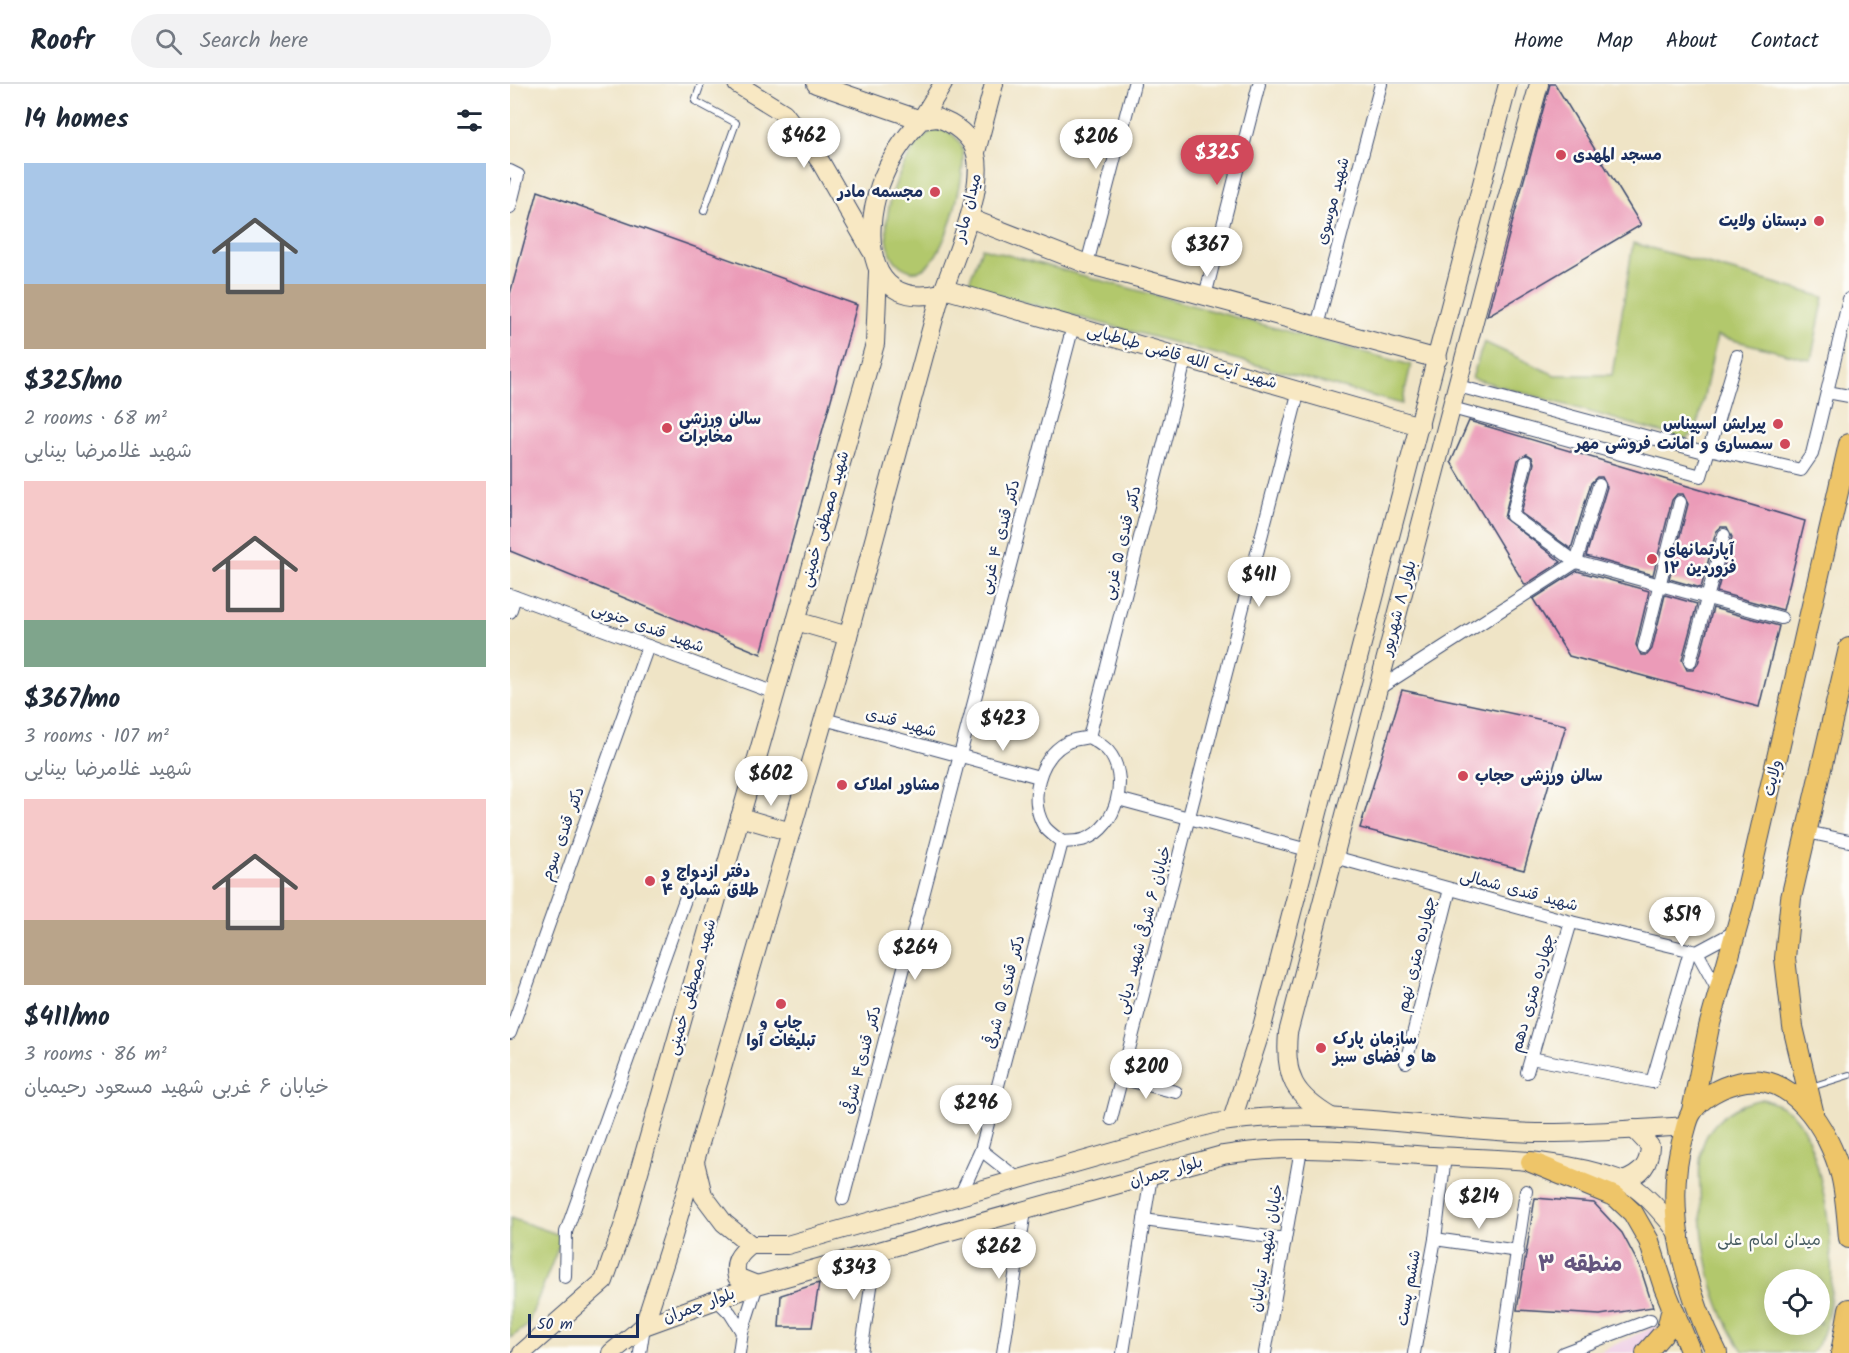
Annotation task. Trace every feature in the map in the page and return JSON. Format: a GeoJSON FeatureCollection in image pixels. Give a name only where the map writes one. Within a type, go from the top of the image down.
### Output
{"type":"FeatureCollection","features":[{"type":"Feature","properties":{"kind":"main road"},"geometry":{"type":"LineString","coordinates":[[737,84],[784,113],[820,161],[872,251],[878,272],[889,287],[922,298],[942,291]]}},
{"type":"Feature","properties":{"kind":"main road","name":"میدان مادر"},"geometry":{"type":"LineString","coordinates":[[816,84],[921,120],[937,118],[952,123],[976,152],[978,170],[969,218],[942,291]]}},
{"type":"Feature","properties":{"kind":"main road"},"geometry":{"type":"LineString","coordinates":[[872,251],[872,218],[880,186],[903,138],[921,120],[943,84]]}},
{"type":"Feature","properties":{"kind":"main road"},"geometry":{"type":"LineString","coordinates":[[976,152],[994,84]]}},
{"type":"Feature","properties":{"kind":"main road","name":"بلوار ۸ شهریور"},"geometry":{"type":"LineString","coordinates":[[1232,1120],[1248,1075],[1377,589],[1411,423],[1460,264],[1508,84]]}},
{"type":"Feature","properties":{"kind":"main road","name":"بلوار ۸ شهریور"},"geometry":{"type":"LineString","coordinates":[[1332,1117],[1309,1104],[1293,1084],[1285,1059],[1288,1033],[1487,271],[1539,84]]}},
{"type":"Feature","properties":{"kind":"main road"},"geometry":{"type":"LineString","coordinates":[[969,218],[1087,264],[1430,357]]}},
{"type":"Feature","properties":{"kind":"main road"},"geometry":{"type":"LineString","coordinates":[[1460,264],[1487,271]]}},
{"type":"Feature","properties":{"kind":"main road","name":"شهید مصطفی خمینی"},"geometry":{"type":"LineString","coordinates":[[522,1353],[604,1281],[625,1221],[876,344],[878,272]]}},
{"type":"Feature","properties":{"kind":"main road"},"geometry":{"type":"LineString","coordinates":[[611,1353],[644,1326],[695,1162],[848,636],[942,291]]}},
{"type":"Feature","properties":{"kind":"main road","name":"شهید آیت الله قاضی طباطبایی"},"geometry":{"type":"LineString","coordinates":[[942,291],[1186,357],[1411,423]]}},
{"type":"Feature","properties":{"kind":"main road","name":"ولایت"},"geometry":{"type":"LineString","coordinates":[[1717,1353],[1688,1279],[1674,1196],[1677,1160],[1690,1118],[1719,992],[1736,931],[1849,444]]}},
{"type":"Feature","properties":{"kind":"main road"},"geometry":{"type":"LineString","coordinates":[[1377,589],[1403,596]]}},
{"type":"Feature","properties":{"kind":"main road"},"geometry":{"type":"LineString","coordinates":[[796,621],[848,636]]}},
{"type":"Feature","properties":{"kind":"main road"},"geometry":{"type":"LineString","coordinates":[[1815,1119],[1793,1027],[1785,960],[1791,898],[1849,648]]}},
{"type":"Feature","properties":{"kind":"main road"},"geometry":{"type":"LineString","coordinates":[[740,817],[791,832]]}},
{"type":"Feature","properties":{"kind":"main road"},"geometry":{"type":"LineString","coordinates":[[1286,935],[1312,942]]}},
{"type":"Feature","properties":{"kind":"main road"},"geometry":{"type":"LineString","coordinates":[[1690,1118],[1720,1088],[1746,1080],[1774,1083],[1798,1097],[1815,1119],[1845,1179],[1849,1238]]}},
{"type":"Feature","properties":{"kind":"main road","name":"بلوار چمران"},"geometry":{"type":"LineString","coordinates":[[751,1245],[787,1245],[1232,1120],[1263,1115],[1332,1117],[1536,1133],[1634,1129],[1690,1118]]}},
{"type":"Feature","properties":{"kind":"main road"},"geometry":{"type":"LineString","coordinates":[[1624,1181],[1639,1174],[1649,1161],[1650,1146],[1634,1129]]}},
{"type":"Feature","properties":{"kind":"main road","name":"بلوار چمران"},"geometry":{"type":"LineString","coordinates":[[644,1326],[757,1285],[876,1254],[1231,1154],[1265,1148],[1445,1156],[1579,1167],[1624,1181],[1666,1216],[1680,1237]]}},
{"type":"Feature","properties":{"kind":"main road"},"geometry":{"type":"LineString","coordinates":[[695,1162],[703,1195],[724,1223],[751,1245],[740,1254],[734,1267],[737,1277],[757,1285]]}},
{"type":"Feature","properties":{"kind":"main road"},"geometry":{"type":"LineString","coordinates":[[1531,1162],[1616,1197],[1633,1214],[1649,1241],[1672,1308],[1691,1353]]}},
{"type":"Feature","properties":{"kind":"main road"},"geometry":{"type":"LineString","coordinates":[[1646,1353],[1667,1329],[1672,1308]]}},
{"type":"Feature","properties":{"kind":"main road"},"geometry":{"type":"LineString","coordinates":[[1841,1353],[1847,1332],[1849,1310]]}},
{"type":"Feature","properties":{"kind":"street"},"geometry":{"type":"LineString","coordinates":[[1087,264],[1134,84]]}},
{"type":"Feature","properties":{"kind":"street"},"geometry":{"type":"LineString","coordinates":[[1205,296],[1259,84]]}},
{"type":"Feature","properties":{"kind":"street","name":"شهید موسوی"},"geometry":{"type":"LineString","coordinates":[[1317,326],[1381,84]]}},
{"type":"Feature","properties":{"kind":"street"},"geometry":{"type":"LineString","coordinates":[[510,171],[518,175],[510,207]]}},
{"type":"Feature","properties":{"kind":"street"},"geometry":{"type":"LineString","coordinates":[[1458,386],[1709,451],[1800,470],[1812,454],[1849,299]]}},
{"type":"Feature","properties":{"kind":"street","name":"دکتر قندی ۴ غربی"},"geometry":{"type":"LineString","coordinates":[[959,755],[1072,327]]}},
{"type":"Feature","properties":{"kind":"street"},"geometry":{"type":"LineString","coordinates":[[1452,408],[1701,476],[1737,356]]}},
{"type":"Feature","properties":{"kind":"street","name":"دکتر قندی ۵ غربی"},"geometry":{"type":"LineString","coordinates":[[1089,737],[1186,357]]}},
{"type":"Feature","properties":{"kind":"street","name":"خیابان ۶ شرقی شهید دیانی"},"geometry":{"type":"LineString","coordinates":[[1111,1119],[1299,390]]}},
{"type":"Feature","properties":{"kind":"street"},"geometry":{"type":"LineString","coordinates":[[1827,392],[1849,396]]}},
{"type":"Feature","properties":{"kind":"street"},"geometry":{"type":"LineString","coordinates":[[1526,462],[1512,516],[1576,562],[1781,618]]}},
{"type":"Feature","properties":{"kind":"street"},"geometry":{"type":"LineString","coordinates":[[1378,689],[1576,562],[1599,484]]}},
{"type":"Feature","properties":{"kind":"street"},"geometry":{"type":"LineString","coordinates":[[1644,647],[1680,502]]}},
{"type":"Feature","properties":{"kind":"street"},"geometry":{"type":"LineString","coordinates":[[1690,662],[1724,535]]}},
{"type":"Feature","properties":{"kind":"street"},"geometry":{"type":"LineString","coordinates":[[510,612],[513,596]]}},
{"type":"Feature","properties":{"kind":"street","name":"شهید قندی جنوبی"},"geometry":{"type":"LineString","coordinates":[[513,596],[775,693]]}},
{"type":"Feature","properties":{"kind":"street","name":"دکتر قندی سوم"},"geometry":{"type":"LineString","coordinates":[[510,1033],[648,646]]}},
{"type":"Feature","properties":{"kind":"street","name":"شهید قندی"},"geometry":{"type":"LineString","coordinates":[[824,719],[1039,777]]}},
{"type":"Feature","properties":{"kind":"street"},"geometry":{"type":"LineString","coordinates":[[1089,737],[1109,751],[1119,775],[1118,799],[1106,824],[1086,839],[1062,842],[1044,827],[1036,804],[1039,777],[1048,758],[1067,742],[1089,737]]}},
{"type":"Feature","properties":{"kind":"street","name":"دکتر قندی۴ شرقی"},"geometry":{"type":"LineString","coordinates":[[843,1199],[959,755]]}},
{"type":"Feature","properties":{"kind":"street"},"geometry":{"type":"LineString","coordinates":[[1118,799],[1308,850]]}},
{"type":"Feature","properties":{"kind":"street"},"geometry":{"type":"LineString","coordinates":[[1807,832],[1849,841]]}},
{"type":"Feature","properties":{"kind":"street","name":"دکتر قندی ۵ شرقی"},"geometry":{"type":"LineString","coordinates":[[960,1196],[981,1150],[1062,842]]}},
{"type":"Feature","properties":{"kind":"street","name":"شهید قندی شمالی"},"geometry":{"type":"LineString","coordinates":[[1334,857],[1570,922],[1693,951]]}},
{"type":"Feature","properties":{"kind":"street"},"geometry":{"type":"LineString","coordinates":[[565,1277],[566,1232],[688,891],[724,874]]}},
{"type":"Feature","properties":{"kind":"street","name":"چهارده متری نهم"},"geometry":{"type":"LineString","coordinates":[[1406,1062],[1450,889]]}},
{"type":"Feature","properties":{"kind":"street","name":"چهارده متری دهم"},"geometry":{"type":"LineString","coordinates":[[1527,1072],[1570,922]]}},
{"type":"Feature","properties":{"kind":"street"},"geometry":{"type":"LineString","coordinates":[[1531,1058],[1652,1082],[1693,951],[1736,931]]}},
{"type":"Feature","properties":{"kind":"street"},"geometry":{"type":"LineString","coordinates":[[1693,951],[1719,992]]}},
{"type":"Feature","properties":{"kind":"street"},"geometry":{"type":"LineString","coordinates":[[1122,1078],[1176,1092]]}},
{"type":"Feature","properties":{"kind":"street","name":"خیابان شهید تبیانیان"},"geometry":{"type":"LineString","coordinates":[[1265,1353],[1301,1149]]}},
{"type":"Feature","properties":{"kind":"street"},"geometry":{"type":"LineString","coordinates":[[981,1150],[1018,1179]]}},
{"type":"Feature","properties":{"kind":"street","name":"ششم پست"},"geometry":{"type":"LineString","coordinates":[[1414,1353],[1435,1239],[1445,1156]]}},
{"type":"Feature","properties":{"kind":"street"},"geometry":{"type":"LineString","coordinates":[[1124,1353],[1151,1176]]}},
{"type":"Feature","properties":{"kind":"street"},"geometry":{"type":"LineString","coordinates":[[1502,1353],[1526,1191]]}},
{"type":"Feature","properties":{"kind":"street"},"geometry":{"type":"LineString","coordinates":[[1003,1353],[1025,1211]]}},
{"type":"Feature","properties":{"kind":"street"},"geometry":{"type":"LineString","coordinates":[[1144,1220],[1285,1239]]}},
{"type":"Feature","properties":{"kind":"street"},"geometry":{"type":"LineString","coordinates":[[1435,1239],[1518,1251]]}},
{"type":"Feature","properties":{"kind":"street"},"geometry":{"type":"LineString","coordinates":[[861,1353],[876,1254]]}},
{"type":"Feature","properties":{"kind":"street"},"geometry":{"type":"LineString","coordinates":[[739,1353],[742,1332],[757,1285]]}},
{"type":"Feature","properties":{"kind":"street"},"geometry":{"type":"LineString","coordinates":[[716,1299],[730,1313],[742,1332]]}},
{"type":"Feature","properties":{"kind":"street"},"geometry":{"type":"LineString","coordinates":[[1563,1353],[1650,1320]]}},
{"type":"Feature","properties":{"kind":"street"},"geometry":{"type":"LineString","coordinates":[[640,1353],[644,1326]]}},
{"type":"Feature","properties":{"kind":"lane"},"geometry":{"type":"LineString","coordinates":[[701,84],[695,101],[736,123],[704,210]]}},
{"type":"Feature","properties":{"kind":"lane"},"geometry":{"type":"LineString","coordinates":[[1807,1088],[1849,1075]]}},
{"type":"Feature","properties":{"kind":"shaded area"},"geometry":{"type":"Polygon","coordinates":[[[1657,1325],[1667,1353],[1597,1353],[1657,1325]]]}},
{"type":"Feature","properties":{"kind":"green space"},"geometry":{"type":"Polygon","coordinates":[[[935,129],[949,132],[960,143],[963,153],[961,182],[943,243],[933,259],[923,269],[912,271],[897,262],[888,246],[887,225],[890,202],[908,157],[921,139],[935,129]]]}},
{"type":"Feature","properties":{"kind":"green space"},"geometry":{"type":"Polygon","coordinates":[[[1633,243],[1824,297],[1811,360],[1717,336],[1696,433],[1684,439],[1472,378],[1484,342],[1555,375],[1612,375],[1633,243]]]}},
{"type":"Feature","properties":{"kind":"green space"},"geometry":{"type":"Polygon","coordinates":[[[982,248],[1411,365],[1402,404],[967,287],[982,248]]]}},
{"type":"Feature","properties":{"kind":"green space","name":"میدان امام علی"},"geometry":{"type":"Polygon","coordinates":[[[1763,1099],[1791,1112],[1809,1141],[1818,1169],[1830,1239],[1831,1275],[1830,1292],[1830,1269],[1764,1269],[1764,1335],[1823,1335],[1811,1353],[1743,1351],[1722,1314],[1715,1294],[1702,1232],[1700,1158],[1711,1130],[1725,1115],[1743,1105],[1763,1099]]]}},
{"type":"Feature","properties":{"kind":"green space"},"geometry":{"type":"Polygon","coordinates":[[[510,1218],[563,1236],[527,1326],[510,1338],[510,1218]]]}},
{"type":"Feature","properties":{"kind":"building","name":"مسجد المهدی"},"geometry":{"type":"Polygon","coordinates":[[[1550,84],[1555,84],[1641,225],[1487,316],[1550,84]]]}},
{"type":"Feature","properties":{"kind":"building","name":"سالن ورزشی مخابرات"},"geometry":{"type":"Polygon","coordinates":[[[538,191],[857,305],[761,654],[510,551],[510,294],[538,191]]]}},
{"type":"Feature","properties":{"kind":"building"},"geometry":{"type":"Polygon","coordinates":[[[1469,421],[1805,521],[1783,610],[1717,592],[1732,537],[1727,527],[1721,527],[1716,532],[1701,588],[1669,579],[1688,504],[1683,494],[1677,494],[1672,500],[1653,575],[1586,556],[1607,487],[1602,477],[1597,477],[1591,483],[1571,549],[1521,513],[1534,463],[1532,457],[1527,454],[1518,460],[1504,518],[1561,562],[1525,585],[1451,462],[1469,421]]]}},
{"type":"Feature","properties":{"kind":"building"},"geometry":{"type":"Polygon","coordinates":[[[1577,571],[1649,591],[1636,645],[1641,655],[1647,655],[1652,649],[1665,595],[1697,604],[1682,660],[1687,670],[1693,670],[1698,664],[1713,608],[1779,626],[1759,707],[1569,656],[1533,599],[1577,571]]]}},
{"type":"Feature","properties":{"kind":"building","name":"سالن ورزشی حجاب"},"geometry":{"type":"Polygon","coordinates":[[[1402,690],[1566,725],[1524,870],[1360,828],[1402,690]]]}},
{"type":"Feature","properties":{"kind":"building"},"geometry":{"type":"Polygon","coordinates":[[[1535,1198],[1594,1203],[1622,1233],[1640,1267],[1653,1307],[1600,1315],[1517,1310],[1535,1198]]]}},
{"type":"Feature","properties":{"kind":"building"},"geometry":{"type":"Polygon","coordinates":[[[819,1283],[812,1327],[779,1327],[781,1295],[819,1283]]]}},
{"type":"Feature","properties":{"kind":"place","name":"مسجد المهدی"},"geometry":{"type":"Point","coordinates":[1561,155]}},
{"type":"Feature","properties":{"kind":"place","name":"مجسمه مادر"},"geometry":{"type":"Point","coordinates":[935,192]}},
{"type":"Feature","properties":{"kind":"place","name":"دبستان ولایت"},"geometry":{"type":"Point","coordinates":[1819,221]}},
{"type":"Feature","properties":{"kind":"place","name":"پیرایش اسپیناس"},"geometry":{"type":"Point","coordinates":[1778,424]}},
{"type":"Feature","properties":{"kind":"place","name":"سالن ورزشی مخابرات"},"geometry":{"type":"Point","coordinates":[667,428]}},
{"type":"Feature","properties":{"kind":"place","name":"سمساری و امانت فروشی مهر"},"geometry":{"type":"Point","coordinates":[1785,444]}},
{"type":"Feature","properties":{"kind":"place","name":"آپارتمانهای ۱۲ فروردین"},"geometry":{"type":"Point","coordinates":[1652,559]}},
{"type":"Feature","properties":{"kind":"place","name":"سالن ورزشی حجاب"},"geometry":{"type":"Point","coordinates":[1463,776]}},
{"type":"Feature","properties":{"kind":"place","name":"مشاور املاک"},"geometry":{"type":"Point","coordinates":[842,785]}},
{"type":"Feature","properties":{"kind":"place","name":"دفتر ازدواج و طلاق شماره ۴"},"geometry":{"type":"Point","coordinates":[650,881]}},
{"type":"Feature","properties":{"kind":"place","name":"چاپ و تبلیغات آوا"},"geometry":{"type":"Point","coordinates":[781,1004]}},
{"type":"Feature","properties":{"kind":"place","name":"سازمان پارک ها و فضای سبز"},"geometry":{"type":"Point","coordinates":[1321,1048]}},
{"type":"Feature","properties":{"kind":"district","name":"منطقه ۳"},"geometry":{"type":"Point","coordinates":[1580,1265]}}]}
